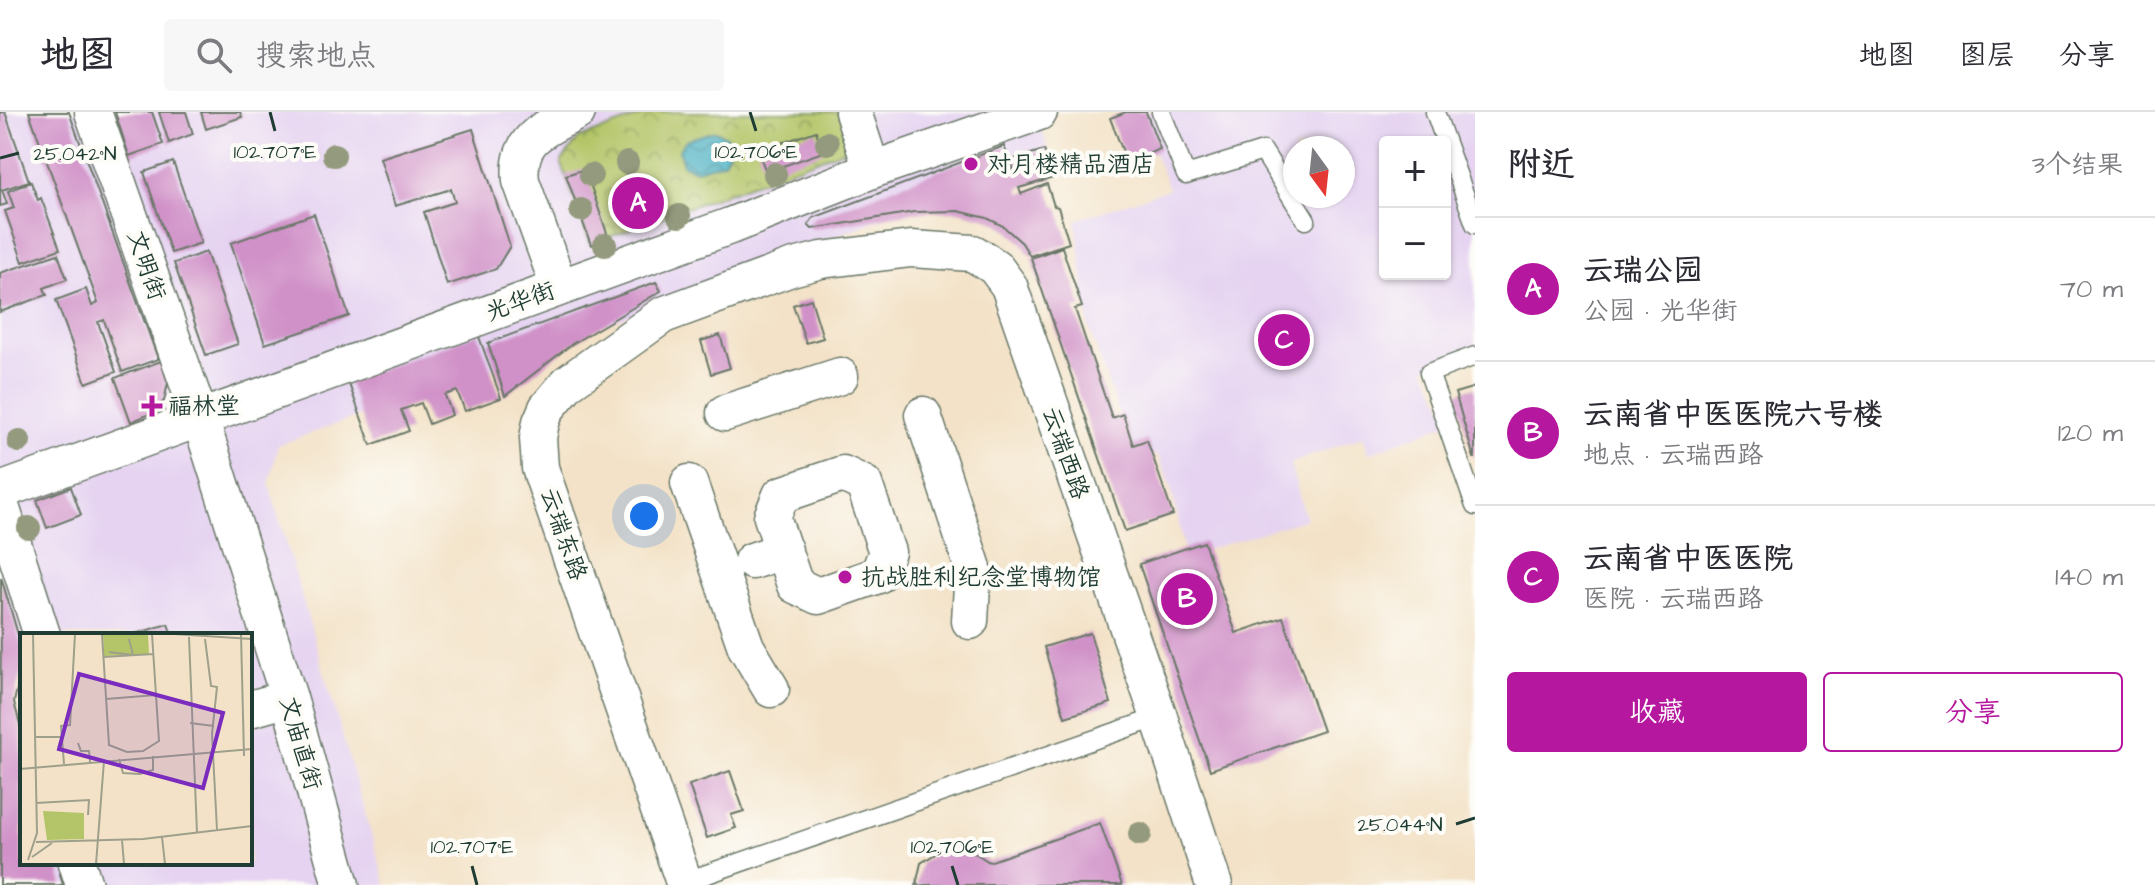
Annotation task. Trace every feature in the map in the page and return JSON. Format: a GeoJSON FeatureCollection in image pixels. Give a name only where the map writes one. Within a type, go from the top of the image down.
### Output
{"type":"FeatureCollection","features":[{"type":"Feature","properties":{"kind":"street","name":"文明街"},"geometry":{"type":"LineString","coordinates":[[93,112],[200,418]]}},
{"type":"Feature","properties":{"kind":"street"},"geometry":{"type":"LineString","coordinates":[[559,287],[521,181],[519,165],[523,151],[533,136],[577,112]]}},
{"type":"Feature","properties":{"kind":"street"},"geometry":{"type":"LineString","coordinates":[[853,112],[872,170]]}},
{"type":"Feature","properties":{"kind":"street","name":"光华街"},"geometry":{"type":"LineString","coordinates":[[0,491],[200,418],[374,348],[730,226],[1024,114]]}},
{"type":"Feature","properties":{"kind":"street"},"geometry":{"type":"LineString","coordinates":[[730,226],[747,284]]}},
{"type":"Feature","properties":{"kind":"street","name":"云瑞西路"},"geometry":{"type":"LineString","coordinates":[[747,284],[821,260],[911,249],[951,249],[973,253],[995,267],[1009,286],[1214,885]]}},
{"type":"Feature","properties":{"kind":"street","name":"云瑞东路"},"geometry":{"type":"LineString","coordinates":[[684,884],[540,468],[538,438],[547,408],[568,383],[663,315],[747,284]]}},
{"type":"Feature","properties":{"kind":"street"},"geometry":{"type":"LineString","coordinates":[[725,413],[783,397],[840,376]]}},
{"type":"Feature","properties":{"kind":"street"},"geometry":{"type":"LineString","coordinates":[[923,415],[973,568],[970,621]]}},
{"type":"Feature","properties":{"kind":"street","name":"文庙直街"},"geometry":{"type":"LineString","coordinates":[[200,418],[289,698],[341,885]]}},
{"type":"Feature","properties":{"kind":"street"},"geometry":{"type":"LineString","coordinates":[[806,472],[843,474],[864,484],[887,552],[878,575],[818,596],[795,585],[768,556],[772,517],[781,495],[806,472]]}},
{"type":"Feature","properties":{"kind":"street"},"geometry":{"type":"LineString","coordinates":[[689,483],[746,647],[771,689]]}},
{"type":"Feature","properties":{"kind":"street"},"geometry":{"type":"LineString","coordinates":[[0,503],[41,633]]}},
{"type":"Feature","properties":{"kind":"street"},"geometry":{"type":"LineString","coordinates":[[252,708],[289,698]]}},
{"type":"Feature","properties":{"kind":"street"},"geometry":{"type":"LineString","coordinates":[[78,865],[84,885]]}},
{"type":"Feature","properties":{"kind":"lane"},"geometry":{"type":"LineString","coordinates":[[1161,112],[1186,175],[1263,151],[1306,220]]}},
{"type":"Feature","properties":{"kind":"lane"},"geometry":{"type":"LineString","coordinates":[[1435,112],[1475,224]]}},
{"type":"Feature","properties":{"kind":"lane"},"geometry":{"type":"LineString","coordinates":[[1475,356],[1429,373],[1475,506]]}},
{"type":"Feature","properties":{"kind":"lane"},"geometry":{"type":"LineString","coordinates":[[684,884],[1159,717]]}},
{"type":"Feature","properties":{"kind":"shaded area"},"geometry":{"type":"Polygon","coordinates":[[[0,112],[1037,112],[1049,154],[477,374],[278,445],[269,484],[386,885],[63,885],[58,865],[252,865],[252,633],[20,633],[20,641],[0,574],[0,112]]]}},
{"type":"Feature","properties":{"kind":"shaded area"},"geometry":{"type":"Polygon","coordinates":[[[1152,112],[1475,112],[1475,353],[1425,368],[1451,422],[1369,453],[1363,436],[1290,464],[1306,519],[1186,556],[1171,487],[1158,455],[1133,456],[1089,327],[1076,220],[1169,189],[1139,116],[1152,112]]]}},
{"type":"Feature","properties":{"kind":"green space"},"geometry":{"type":"Polygon","coordinates":[[[653,112],[850,112],[860,144],[590,244],[561,162],[579,138],[653,112]]]}},
{"type":"Feature","properties":{"kind":"water"},"geometry":{"type":"Polygon","coordinates":[[[715,131],[726,136],[730,149],[724,162],[696,170],[683,165],[679,150],[686,140],[715,131]]]}},
{"type":"Feature","properties":{"kind":"building"},"geometry":{"type":"Polygon","coordinates":[[[0,112],[5,112],[29,181],[2,190],[7,204],[0,206],[0,112]]]}},
{"type":"Feature","properties":{"kind":"building"},"geometry":{"type":"Polygon","coordinates":[[[29,112],[69,112],[158,359],[122,372],[104,320],[98,322],[116,372],[86,383],[56,300],[86,289],[92,306],[98,303],[29,112]]]}},
{"type":"Feature","properties":{"kind":"building"},"geometry":{"type":"Polygon","coordinates":[[[115,112],[152,112],[163,144],[129,156],[115,112]]]}},
{"type":"Feature","properties":{"kind":"building"},"geometry":{"type":"Polygon","coordinates":[[[159,112],[186,112],[193,134],[169,143],[159,112]]]}},
{"type":"Feature","properties":{"kind":"building"},"geometry":{"type":"Polygon","coordinates":[[[201,112],[240,112],[242,117],[206,129],[201,112]]]}},
{"type":"Feature","properties":{"kind":"building"},"geometry":{"type":"Polygon","coordinates":[[[1126,112],[1146,112],[1160,149],[1127,162],[1110,118],[1126,112]]]}},
{"type":"Feature","properties":{"kind":"building"},"geometry":{"type":"Polygon","coordinates":[[[473,129],[510,246],[496,269],[447,285],[424,212],[455,202],[451,189],[395,206],[380,158],[473,129]]]}},
{"type":"Feature","properties":{"kind":"building"},"geometry":{"type":"Polygon","coordinates":[[[816,131],[823,152],[766,172],[758,151],[816,131]]]}},
{"type":"Feature","properties":{"kind":"building"},"geometry":{"type":"Polygon","coordinates":[[[1004,146],[1016,178],[1011,160],[1044,150],[1053,178],[1019,188],[1021,194],[1047,184],[1069,243],[1030,256],[1022,243],[1003,226],[987,218],[958,211],[914,212],[812,229],[808,225],[813,218],[1004,146]]]}},
{"type":"Feature","properties":{"kind":"building"},"geometry":{"type":"Polygon","coordinates":[[[173,162],[201,243],[171,253],[144,172],[173,162]]]}},
{"type":"Feature","properties":{"kind":"building"},"geometry":{"type":"Polygon","coordinates":[[[585,169],[609,239],[591,245],[566,175],[585,169]]]}},
{"type":"Feature","properties":{"kind":"building"},"geometry":{"type":"Polygon","coordinates":[[[31,182],[38,200],[41,198],[60,249],[23,262],[5,211],[14,208],[8,191],[31,182]]]}},
{"type":"Feature","properties":{"kind":"building"},"geometry":{"type":"Polygon","coordinates":[[[314,214],[349,316],[265,344],[231,243],[314,214]]]}},
{"type":"Feature","properties":{"kind":"building"},"geometry":{"type":"Polygon","coordinates":[[[1062,247],[1082,307],[1075,309],[1112,418],[1123,414],[1133,445],[1147,440],[1173,515],[1125,531],[1031,258],[1062,247]]]}},
{"type":"Feature","properties":{"kind":"building"},"geometry":{"type":"Polygon","coordinates":[[[206,252],[238,344],[206,355],[174,263],[206,252]]]}},
{"type":"Feature","properties":{"kind":"building"},"geometry":{"type":"Polygon","coordinates":[[[58,254],[67,279],[44,288],[47,295],[0,312],[0,273],[58,254]]]}},
{"type":"Feature","properties":{"kind":"building"},"geometry":{"type":"Polygon","coordinates":[[[656,282],[661,291],[572,344],[505,396],[488,343],[656,282]]]}},
{"type":"Feature","properties":{"kind":"building"},"geometry":{"type":"Polygon","coordinates":[[[811,299],[823,338],[806,343],[793,305],[811,299]]]}},
{"type":"Feature","properties":{"kind":"building"},"geometry":{"type":"Polygon","coordinates":[[[478,334],[501,398],[465,411],[457,391],[445,395],[452,415],[429,424],[421,403],[401,410],[409,431],[371,445],[348,381],[478,334]]]}},
{"type":"Feature","properties":{"kind":"building"},"geometry":{"type":"Polygon","coordinates":[[[720,335],[730,368],[711,374],[701,341],[720,335]]]}},
{"type":"Feature","properties":{"kind":"building"},"geometry":{"type":"Polygon","coordinates":[[[161,361],[168,383],[164,401],[152,413],[131,422],[115,378],[161,361]]]}},
{"type":"Feature","properties":{"kind":"building"},"geometry":{"type":"Polygon","coordinates":[[[1475,387],[1475,458],[1474,458],[1455,393],[1475,387]]]}},
{"type":"Feature","properties":{"kind":"building"},"geometry":{"type":"Polygon","coordinates":[[[71,487],[81,515],[47,528],[37,500],[71,487]]]}},
{"type":"Feature","properties":{"kind":"building"},"geometry":{"type":"Polygon","coordinates":[[[1204,542],[1236,633],[1283,617],[1323,731],[1210,770],[1139,564],[1204,542]]]}},
{"type":"Feature","properties":{"kind":"building"},"geometry":{"type":"Polygon","coordinates":[[[1,577],[20,641],[20,676],[14,702],[20,724],[20,865],[58,865],[63,885],[0,885],[1,577]]]}},
{"type":"Feature","properties":{"kind":"building"},"geometry":{"type":"Polygon","coordinates":[[[168,624],[171,633],[138,633],[168,624]]]}},
{"type":"Feature","properties":{"kind":"building"},"geometry":{"type":"Polygon","coordinates":[[[1090,633],[1111,703],[1065,717],[1044,647],[1090,633]]]}},
{"type":"Feature","properties":{"kind":"building"},"geometry":{"type":"Polygon","coordinates":[[[730,771],[744,811],[731,815],[736,828],[707,838],[689,785],[730,771]]]}},
{"type":"Feature","properties":{"kind":"building"},"geometry":{"type":"Polygon","coordinates":[[[1100,823],[1122,885],[916,885],[921,863],[945,848],[969,849],[989,862],[1100,823]]]}},
{"type":"Feature","properties":{"kind":"place","name":"对月楼精品酒店"},"geometry":{"type":"Point","coordinates":[971,164]}},
{"type":"Feature","properties":{"kind":"place","name":"云瑞公园"},"geometry":{"type":"Point","coordinates":[638,203]}},
{"type":"Feature","properties":{"kind":"place","name":"云南省中医医院"},"geometry":{"type":"Point","coordinates":[1284,340]}},
{"type":"Feature","properties":{"kind":"place","name":"福林堂"},"geometry":{"type":"Point","coordinates":[152,406]}},
{"type":"Feature","properties":{"kind":"place","name":"抗战胜利纪念堂博物馆"},"geometry":{"type":"Point","coordinates":[845,577]}},
{"type":"Feature","properties":{"kind":"place","name":"云南省中医医院六号楼"},"geometry":{"type":"Point","coordinates":[1187,599]}}]}
